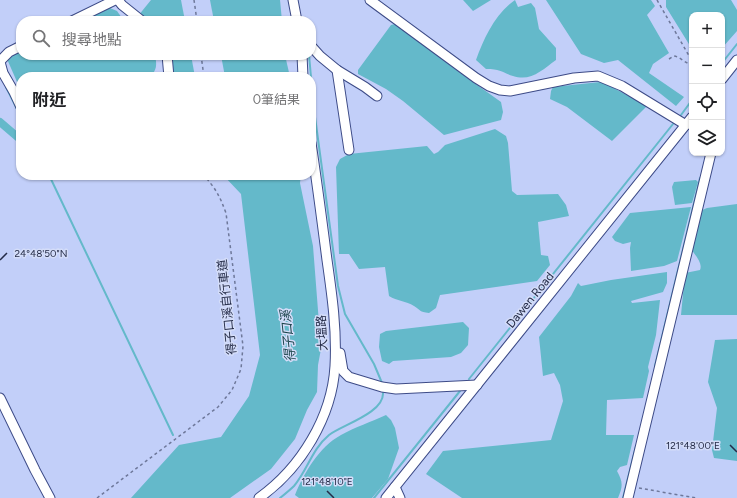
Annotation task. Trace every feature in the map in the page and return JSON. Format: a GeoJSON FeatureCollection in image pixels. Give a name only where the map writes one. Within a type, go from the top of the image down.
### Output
{"type":"FeatureCollection","features":[{"type":"Feature","properties":{"kind":"street"},"geometry":{"type":"LineString","coordinates":[[82,16],[115,0]]}},
{"type":"Feature","properties":{"kind":"street"},"geometry":{"type":"LineString","coordinates":[[118,0],[136,16]]}},
{"type":"Feature","properties":{"kind":"street"},"geometry":{"type":"LineString","coordinates":[[293,0],[296,16]]}},
{"type":"Feature","properties":{"kind":"street"},"geometry":{"type":"LineString","coordinates":[[370,0],[489,86],[500,90],[510,91],[574,78],[598,76],[622,86],[686,125]]}},
{"type":"Feature","properties":{"kind":"street"},"geometry":{"type":"LineString","coordinates":[[16,48],[9,52],[0,62],[3,73],[16,96]]}},
{"type":"Feature","properties":{"kind":"street"},"geometry":{"type":"LineString","coordinates":[[316,52],[337,70],[377,96]]}},
{"type":"Feature","properties":{"kind":"street"},"geometry":{"type":"LineString","coordinates":[[167,60],[169,72]]}},
{"type":"Feature","properties":{"kind":"street"},"geometry":{"type":"LineString","coordinates":[[302,60],[303,72]]}},
{"type":"Feature","properties":{"kind":"street"},"geometry":{"type":"LineString","coordinates":[[725,75],[737,60]]}},
{"type":"Feature","properties":{"kind":"street"},"geometry":{"type":"LineString","coordinates":[[337,70],[348,150]]}},
{"type":"Feature","properties":{"kind":"street","name":"Dawen Road"},"geometry":{"type":"LineString","coordinates":[[386,498],[690,120]]}},
{"type":"Feature","properties":{"kind":"street"},"geometry":{"type":"LineString","coordinates":[[628,498],[710,156]]}},
{"type":"Feature","properties":{"kind":"street","name":"大塭路"},"geometry":{"type":"LineString","coordinates":[[259,498],[272,489],[295,465],[308,446],[321,421],[332,391],[335,366],[335,336],[332,301],[316,180]]}},
{"type":"Feature","properties":{"kind":"street"},"geometry":{"type":"LineString","coordinates":[[335,336],[339,343],[343,371],[349,377],[382,387],[396,389],[477,385]]}},
{"type":"Feature","properties":{"kind":"street"},"geometry":{"type":"LineString","coordinates":[[0,398],[50,498]]}},
{"type":"Feature","properties":{"kind":"street"},"geometry":{"type":"LineString","coordinates":[[395,487],[400,498]]}},
{"type":"Feature","properties":{"kind":"path"},"geometry":{"type":"LineString","coordinates":[[194,0],[196,16]]}},
{"type":"Feature","properties":{"kind":"path"},"geometry":{"type":"LineString","coordinates":[[657,0],[689,56]]}},
{"type":"Feature","properties":{"kind":"path"},"geometry":{"type":"LineString","coordinates":[[669,60],[674,56],[679,57],[689,64]]}},
{"type":"Feature","properties":{"kind":"path"},"geometry":{"type":"LineString","coordinates":[[202,60],[203,72]]}},
{"type":"Feature","properties":{"kind":"path","name":"得子口溪自行車道"},"geometry":{"type":"LineString","coordinates":[[97,498],[218,407],[232,390],[241,369],[243,346],[226,213],[219,194],[208,180]]}},
{"type":"Feature","properties":{"kind":"path"},"geometry":{"type":"LineString","coordinates":[[631,487],[696,498]]}},
{"type":"Feature","properties":{"kind":"water"},"geometry":{"type":"Polygon","coordinates":[[[151,0],[181,0],[184,16],[138,16],[151,0]]]}},
{"type":"Feature","properties":{"kind":"water"},"geometry":{"type":"Polygon","coordinates":[[[210,0],[280,0],[282,16],[213,16],[210,0]]]}},
{"type":"Feature","properties":{"kind":"water"},"geometry":{"type":"Polygon","coordinates":[[[463,0],[491,0],[473,11],[463,0]]]}},
{"type":"Feature","properties":{"kind":"water"},"geometry":{"type":"Polygon","coordinates":[[[515,0],[518,7],[531,3],[535,8],[539,29],[556,48],[556,60],[531,76],[519,77],[498,70],[486,69],[476,60],[496,19],[515,0]]]}},
{"type":"Feature","properties":{"kind":"water"},"geometry":{"type":"Polygon","coordinates":[[[546,0],[651,0],[655,6],[647,15],[669,53],[653,64],[649,73],[684,97],[676,106],[618,60],[604,63],[581,54],[546,0]]]}},
{"type":"Feature","properties":{"kind":"water"},"geometry":{"type":"Polygon","coordinates":[[[666,0],[731,0],[737,10],[737,31],[725,45],[725,12],[689,12],[689,44],[666,7],[666,0]]]}},
{"type":"Feature","properties":{"kind":"water"},"geometry":{"type":"Polygon","coordinates":[[[110,8],[117,11],[120,16],[93,16],[110,8]]]}},
{"type":"Feature","properties":{"kind":"water"},"geometry":{"type":"Polygon","coordinates":[[[395,24],[501,102],[503,112],[501,120],[444,135],[403,101],[386,89],[358,74],[358,70],[391,25],[395,24]]]}},
{"type":"Feature","properties":{"kind":"water"},"geometry":{"type":"Polygon","coordinates":[[[16,53],[16,60],[156,60],[156,67],[154,72],[16,72],[16,80],[7,59],[16,53]]]}},
{"type":"Feature","properties":{"kind":"water"},"geometry":{"type":"Polygon","coordinates":[[[171,60],[192,60],[194,72],[172,72],[171,60]]]}},
{"type":"Feature","properties":{"kind":"water"},"geometry":{"type":"Polygon","coordinates":[[[222,60],[286,60],[289,72],[224,72],[222,60]]]}},
{"type":"Feature","properties":{"kind":"water"},"geometry":{"type":"Polygon","coordinates":[[[600,82],[647,106],[612,141],[567,107],[550,99],[553,87],[600,82]]]}},
{"type":"Feature","properties":{"kind":"water"},"geometry":{"type":"Polygon","coordinates":[[[495,129],[506,136],[508,143],[512,191],[517,195],[558,194],[566,205],[569,216],[538,222],[541,255],[548,256],[550,265],[537,281],[440,295],[436,308],[429,313],[426,313],[411,304],[389,296],[385,267],[359,269],[349,254],[339,254],[336,167],[340,159],[349,154],[427,146],[434,154],[445,145],[495,129]]]}},
{"type":"Feature","properties":{"kind":"water","name":"得子口溪"},"geometry":{"type":"Polygon","coordinates":[[[228,180],[300,180],[313,246],[321,349],[318,365],[317,392],[307,410],[295,439],[271,469],[230,498],[131,498],[179,445],[221,437],[249,396],[260,355],[241,194],[228,180]]]}},
{"type":"Feature","properties":{"kind":"water"},"geometry":{"type":"Polygon","coordinates":[[[696,180],[698,182],[692,203],[675,205],[672,187],[674,182],[696,180]]]}},
{"type":"Feature","properties":{"kind":"water"},"geometry":{"type":"Polygon","coordinates":[[[737,204],[737,315],[681,315],[685,273],[700,270],[701,267],[698,259],[691,249],[700,211],[707,208],[737,204]]]}},
{"type":"Feature","properties":{"kind":"water"},"geometry":{"type":"Polygon","coordinates":[[[691,207],[677,261],[664,266],[631,271],[631,242],[623,244],[615,241],[612,237],[630,213],[691,207]]]}},
{"type":"Feature","properties":{"kind":"water"},"geometry":{"type":"Polygon","coordinates":[[[667,272],[667,283],[663,292],[631,301],[632,303],[660,300],[656,335],[648,367],[649,371],[643,398],[607,400],[606,435],[634,435],[627,465],[620,467],[617,471],[622,484],[618,498],[462,498],[426,474],[443,451],[551,440],[563,401],[560,385],[554,373],[543,376],[539,337],[571,296],[578,283],[581,286],[667,272]]]}},
{"type":"Feature","properties":{"kind":"water"},"geometry":{"type":"Polygon","coordinates":[[[463,322],[469,328],[468,345],[461,353],[451,357],[393,361],[389,364],[382,361],[379,347],[380,334],[386,331],[463,322]]]}},
{"type":"Feature","properties":{"kind":"water"},"geometry":{"type":"Polygon","coordinates":[[[737,339],[737,461],[714,458],[712,450],[717,408],[708,382],[715,340],[737,339]]]}},
{"type":"Feature","properties":{"kind":"water"},"geometry":{"type":"Polygon","coordinates":[[[386,415],[391,420],[395,428],[399,448],[388,479],[372,498],[299,498],[295,495],[313,461],[326,446],[346,432],[386,415]]]}},
{"type":"Feature","properties":{"kind":"waterway"},"geometry":{"type":"LineString","coordinates":[[725,59],[737,44]]}},
{"type":"Feature","properties":{"kind":"waterway"},"geometry":{"type":"LineString","coordinates":[[309,60],[311,72]]}},
{"type":"Feature","properties":{"kind":"waterway"},"geometry":{"type":"LineString","coordinates":[[6,87],[16,107]]}},
{"type":"Feature","properties":{"kind":"waterway"},"geometry":{"type":"LineString","coordinates":[[681,115],[689,104]]}},
{"type":"Feature","properties":{"kind":"waterway"},"geometry":{"type":"LineString","coordinates":[[0,122],[16,136]]}},
{"type":"Feature","properties":{"kind":"waterway"},"geometry":{"type":"LineString","coordinates":[[316,124],[338,286],[345,314],[374,364],[382,383]]}},
{"type":"Feature","properties":{"kind":"waterway"},"geometry":{"type":"LineString","coordinates":[[469,379],[673,124]]}},
{"type":"Feature","properties":{"kind":"waterway"},"geometry":{"type":"LineString","coordinates":[[655,366],[700,178]]}},
{"type":"Feature","properties":{"kind":"waterway"},"geometry":{"type":"LineString","coordinates":[[51,180],[173,435]]}},
{"type":"Feature","properties":{"kind":"waterway"},"geometry":{"type":"LineString","coordinates":[[374,498],[460,391]]}},
{"type":"Feature","properties":{"kind":"waterway"},"geometry":{"type":"LineString","coordinates":[[280,498],[299,480],[314,453],[323,441],[335,431],[361,418],[377,407],[382,400],[383,393]]}},
{"type":"Feature","properties":{"kind":"waterway"},"geometry":{"type":"LineString","coordinates":[[623,498],[636,446]]}}]}
